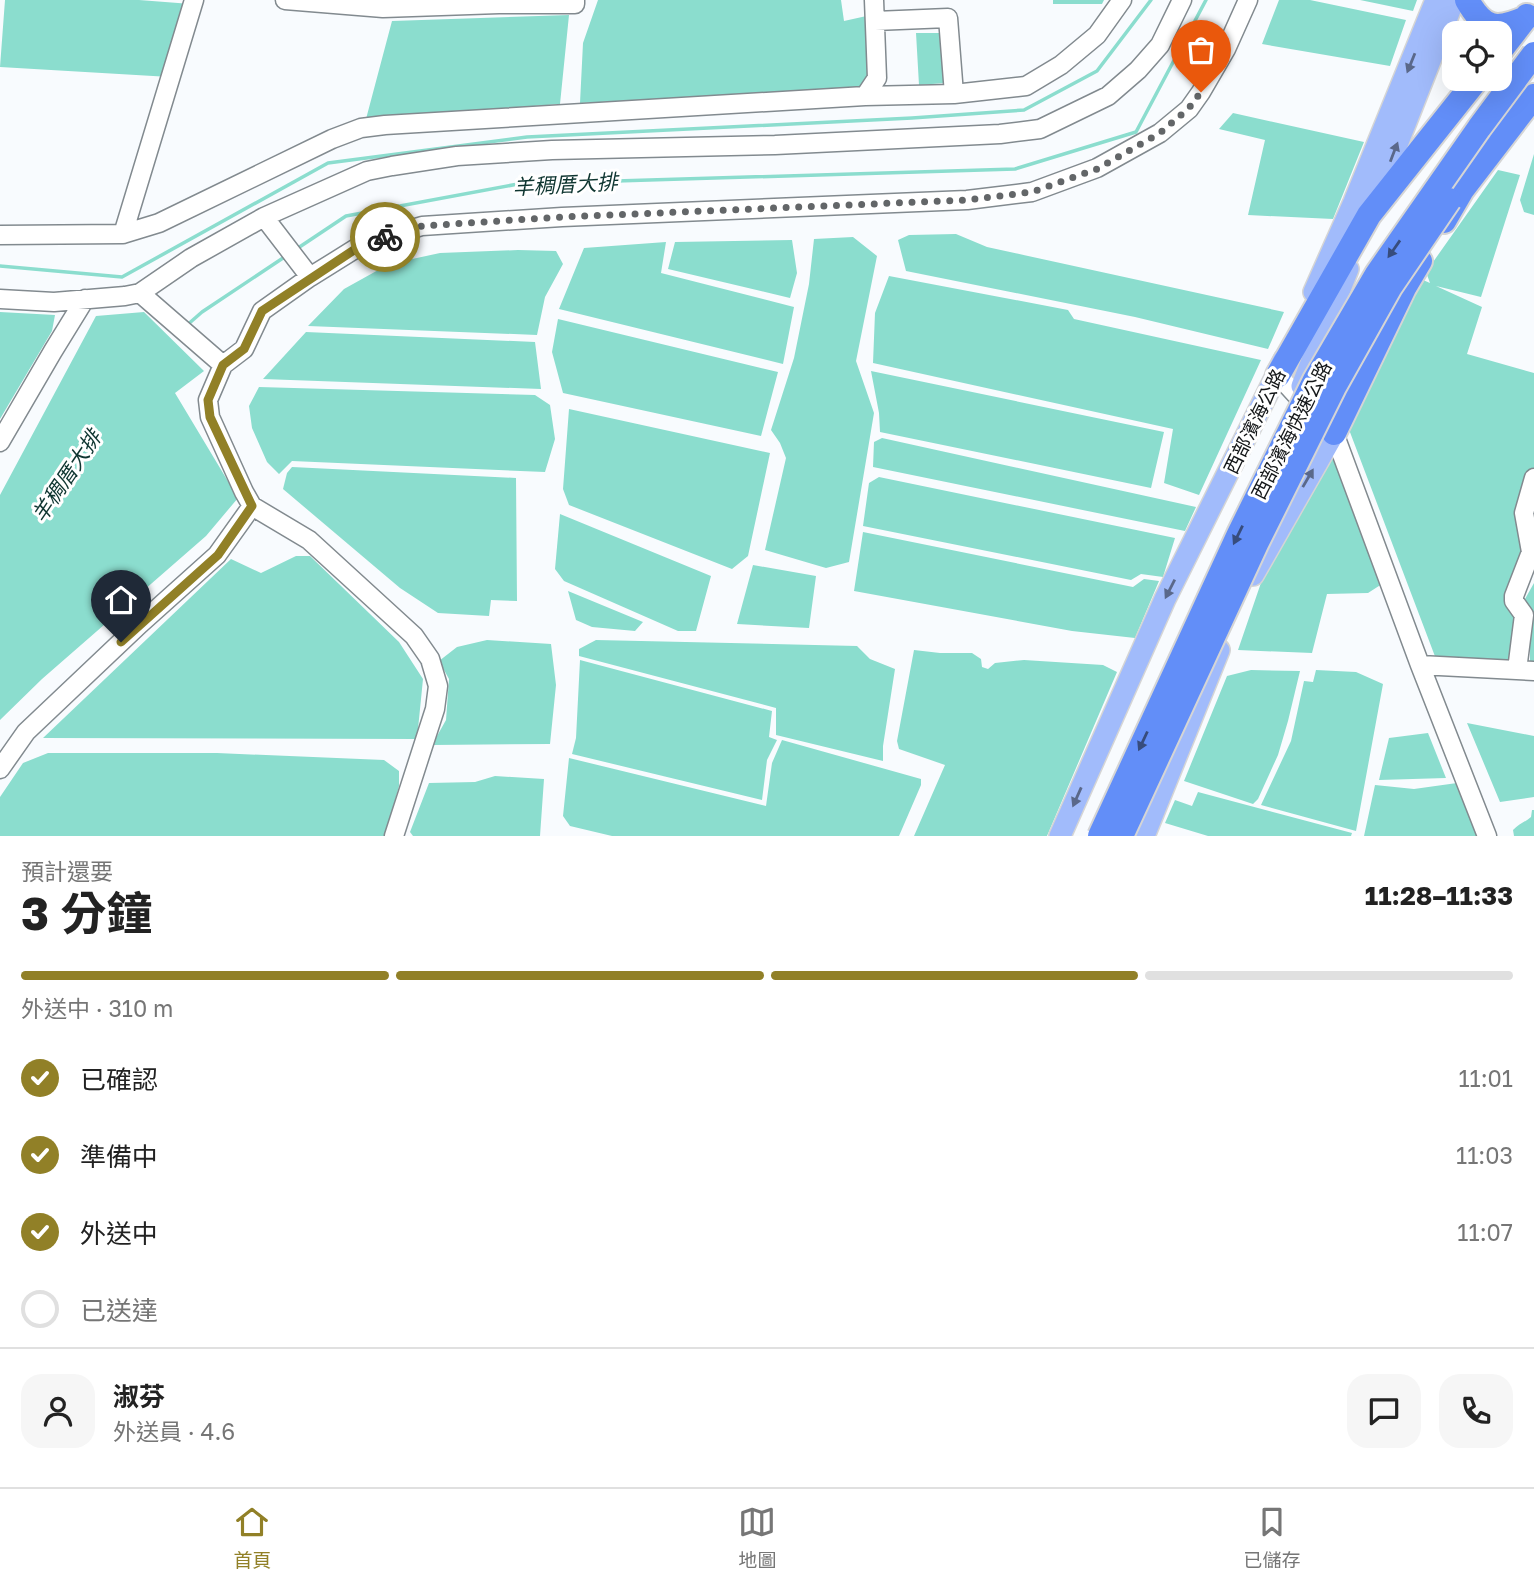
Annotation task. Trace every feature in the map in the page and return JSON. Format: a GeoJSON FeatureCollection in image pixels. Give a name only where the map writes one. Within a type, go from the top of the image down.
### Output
{"type":"FeatureCollection","features":[{"type":"Feature","properties":{"kind":"highway"},"geometry":{"type":"LineString","coordinates":[[1467,0],[1475,15],[1489,25],[1508,26],[1530,13]]}},
{"type":"Feature","properties":{"kind":"highway"},"geometry":{"type":"LineString","coordinates":[[1512,36],[1530,13]]}},
{"type":"Feature","properties":{"kind":"highway","name":"西部濱海快速公路"},"geometry":{"type":"LineString","coordinates":[[1100,836],[1239,534],[1315,380],[1377,274],[1534,54]]}},
{"type":"Feature","properties":{"kind":"highway","name":"西部濱海快速公路"},"geometry":{"type":"LineString","coordinates":[[1121,836],[1256,544],[1334,387],[1390,287],[1534,77]]}},
{"type":"Feature","properties":{"kind":"highway"},"geometry":{"type":"LineString","coordinates":[[1278,375],[1369,215],[1467,91]]}},
{"type":"Feature","properties":{"kind":"highway"},"geometry":{"type":"LineString","coordinates":[[1334,433],[1404,288],[1462,190],[1534,96]]}},
{"type":"Feature","properties":{"kind":"main road","name":"西部濱海公路"},"geometry":{"type":"LineString","coordinates":[[1060,836],[1165,600],[1278,375],[1354,202],[1436,0]]}},
{"type":"Feature","properties":{"kind":"main road","name":"西部濱海公路"},"geometry":{"type":"LineString","coordinates":[[1144,836],[1250,580],[1297,397],[1454,0]]}},
{"type":"Feature","properties":{"kind":"main road"},"geometry":{"type":"LineString","coordinates":[[1250,580],[1334,433]]}},
{"type":"Feature","properties":{"kind":"street"},"geometry":{"type":"LineString","coordinates":[[123,234],[194,0]]}},
{"type":"Feature","properties":{"kind":"street"},"geometry":{"type":"LineString","coordinates":[[285,0],[383,8],[499,2],[575,4],[575,0]]}},
{"type":"Feature","properties":{"kind":"street"},"geometry":{"type":"LineString","coordinates":[[865,96],[877,78],[874,0]]}},
{"type":"Feature","properties":{"kind":"street"},"geometry":{"type":"LineString","coordinates":[[0,235],[123,234],[159,223],[332,139],[361,128],[865,96],[954,94],[1026,86],[1061,65],[1097,34],[1122,0]]}},
{"type":"Feature","properties":{"kind":"street"},"geometry":{"type":"LineString","coordinates":[[0,299],[54,302],[140,293],[191,258],[264,217],[367,172],[392,166],[457,156],[552,150],[775,145],[999,134],[1040,129],[1108,96],[1138,70],[1160,45],[1182,0]]}},
{"type":"Feature","properties":{"kind":"street"},"geometry":{"type":"LineString","coordinates":[[394,836],[435,709],[438,685],[430,659],[414,636],[309,540],[252,506],[210,417],[208,400],[223,365],[244,349],[262,311],[363,244],[422,226],[562,217],[967,200],[1032,192],[1097,169],[1160,133],[1189,108],[1226,49],[1248,0]]}},
{"type":"Feature","properties":{"kind":"street"},"geometry":{"type":"LineString","coordinates":[[875,20],[948,18],[954,94]]}},
{"type":"Feature","properties":{"kind":"street"},"geometry":{"type":"LineString","coordinates":[[264,217],[310,277]]}},
{"type":"Feature","properties":{"kind":"street"},"geometry":{"type":"LineString","coordinates":[[140,293],[223,365]]}},
{"type":"Feature","properties":{"kind":"street"},"geometry":{"type":"LineString","coordinates":[[0,442],[85,299]]}},
{"type":"Feature","properties":{"kind":"street"},"geometry":{"type":"LineString","coordinates":[[1278,375],[1334,433],[1420,666],[1487,836]]}},
{"type":"Feature","properties":{"kind":"street"},"geometry":{"type":"LineString","coordinates":[[1420,666],[1525,671],[1524,615],[1514,597],[1531,552],[1524,513],[1534,478]]}},
{"type":"Feature","properties":{"kind":"street"},"geometry":{"type":"LineString","coordinates":[[0,769],[26,732],[140,624],[218,555],[252,506]]}},
{"type":"Feature","properties":{"kind":"water"},"geometry":{"type":"Polygon","coordinates":[[[5,0],[139,0],[191,4],[170,77],[0,67],[5,0]]]}},
{"type":"Feature","properties":{"kind":"water"},"geometry":{"type":"Polygon","coordinates":[[[598,0],[841,0],[844,21],[871,15],[874,76],[864,89],[580,103],[583,43],[598,0]]]}},
{"type":"Feature","properties":{"kind":"water"},"geometry":{"type":"Polygon","coordinates":[[[1053,0],[1104,0],[1102,4],[1053,4],[1053,0]]]}},
{"type":"Feature","properties":{"kind":"water"},"geometry":{"type":"Polygon","coordinates":[[[1279,0],[1310,0],[1406,20],[1390,66],[1262,44],[1279,0]]]}},
{"type":"Feature","properties":{"kind":"water"},"geometry":{"type":"Polygon","coordinates":[[[1360,0],[1417,0],[1413,11],[1360,0]]]}},
{"type":"Feature","properties":{"kind":"water"},"geometry":{"type":"Polygon","coordinates":[[[569,15],[560,104],[366,119],[392,21],[569,15]]]}},
{"type":"Feature","properties":{"kind":"water"},"geometry":{"type":"Polygon","coordinates":[[[916,33],[941,33],[945,83],[919,85],[916,33]]]}},
{"type":"Feature","properties":{"kind":"water"},"geometry":{"type":"Polygon","coordinates":[[[1233,113],[1364,142],[1333,219],[1248,215],[1265,140],[1219,129],[1233,113]]]}},
{"type":"Feature","properties":{"kind":"water"},"geometry":{"type":"Polygon","coordinates":[[[1534,154],[1534,215],[1524,212],[1520,200],[1534,154]]]}},
{"type":"Feature","properties":{"kind":"water"},"geometry":{"type":"Polygon","coordinates":[[[1498,170],[1520,175],[1481,297],[1436,286],[1482,307],[1467,354],[1534,373],[1532,543],[1513,603],[1524,617],[1521,662],[1436,659],[1345,419],[1423,280],[1430,283],[1426,272],[1498,170]]]}},
{"type":"Feature","properties":{"kind":"water"},"geometry":{"type":"Polygon","coordinates":[[[956,234],[987,247],[1284,312],[1268,349],[1135,317],[906,271],[898,240],[909,235],[956,234]]]}},
{"type":"Feature","properties":{"kind":"water"},"geometry":{"type":"Polygon","coordinates":[[[853,237],[877,256],[856,361],[874,413],[849,562],[826,568],[765,550],[786,458],[771,430],[794,358],[809,284],[814,239],[853,237]]]}},
{"type":"Feature","properties":{"kind":"water"},"geometry":{"type":"Polygon","coordinates":[[[792,240],[797,273],[790,298],[668,269],[675,242],[792,240]]]}},
{"type":"Feature","properties":{"kind":"water"},"geometry":{"type":"Polygon","coordinates":[[[666,242],[661,273],[794,307],[783,364],[559,309],[584,248],[666,242]]]}},
{"type":"Feature","properties":{"kind":"water"},"geometry":{"type":"Polygon","coordinates":[[[556,251],[563,264],[545,297],[537,335],[308,326],[344,289],[389,264],[440,253],[556,251]]]}},
{"type":"Feature","properties":{"kind":"water"},"geometry":{"type":"Polygon","coordinates":[[[889,276],[1068,310],[1074,319],[1261,360],[1199,495],[1164,483],[1173,429],[873,363],[875,313],[889,276]]]}},
{"type":"Feature","properties":{"kind":"water"},"geometry":{"type":"Polygon","coordinates":[[[0,312],[55,315],[52,331],[0,419],[0,312]]]}},
{"type":"Feature","properties":{"kind":"water"},"geometry":{"type":"Polygon","coordinates":[[[144,312],[204,371],[175,393],[238,498],[206,536],[42,679],[0,720],[0,495],[96,316],[144,312]]]}},
{"type":"Feature","properties":{"kind":"water"},"geometry":{"type":"Polygon","coordinates":[[[558,319],[778,372],[761,436],[563,393],[552,352],[558,319]]]}},
{"type":"Feature","properties":{"kind":"water"},"geometry":{"type":"Polygon","coordinates":[[[306,332],[535,342],[541,389],[263,379],[306,332]]]}},
{"type":"Feature","properties":{"kind":"water"},"geometry":{"type":"Polygon","coordinates":[[[871,371],[1164,432],[1151,488],[880,432],[871,371]]]}},
{"type":"Feature","properties":{"kind":"water"},"geometry":{"type":"Polygon","coordinates":[[[259,387],[535,395],[550,405],[555,439],[545,472],[292,461],[279,474],[267,462],[252,428],[249,406],[259,387]]]}},
{"type":"Feature","properties":{"kind":"water"},"geometry":{"type":"Polygon","coordinates":[[[569,409],[770,453],[748,556],[732,569],[569,505],[563,489],[569,409]]]}},
{"type":"Feature","properties":{"kind":"water"},"geometry":{"type":"Polygon","coordinates":[[[882,438],[1196,507],[1185,531],[873,467],[874,442],[882,438]]]}},
{"type":"Feature","properties":{"kind":"water"},"geometry":{"type":"Polygon","coordinates":[[[1331,443],[1382,584],[1368,593],[1327,594],[1312,653],[1238,650],[1264,574],[1331,443]]]}},
{"type":"Feature","properties":{"kind":"water"},"geometry":{"type":"Polygon","coordinates":[[[292,467],[516,478],[517,601],[491,600],[489,616],[438,613],[400,588],[283,489],[287,473],[292,467]]]}},
{"type":"Feature","properties":{"kind":"water"},"geometry":{"type":"Polygon","coordinates":[[[879,477],[1175,538],[1163,577],[1141,574],[1131,580],[863,526],[869,483],[879,477]]]}},
{"type":"Feature","properties":{"kind":"water"},"geometry":{"type":"Polygon","coordinates":[[[560,514],[711,576],[696,631],[678,631],[564,581],[555,569],[560,514]]]}},
{"type":"Feature","properties":{"kind":"water"},"geometry":{"type":"Polygon","coordinates":[[[863,532],[1133,587],[1144,579],[1159,581],[1135,638],[1072,631],[854,591],[863,532]]]}},
{"type":"Feature","properties":{"kind":"water"},"geometry":{"type":"Polygon","coordinates":[[[296,556],[310,556],[399,642],[423,679],[417,739],[43,738],[231,559],[261,573],[296,556]]]}},
{"type":"Feature","properties":{"kind":"water"},"geometry":{"type":"Polygon","coordinates":[[[753,565],[816,576],[809,628],[737,624],[753,565]]]}},
{"type":"Feature","properties":{"kind":"water"},"geometry":{"type":"Polygon","coordinates":[[[1534,583],[1534,662],[1530,662],[1533,612],[1526,605],[1525,599],[1534,583]]]}},
{"type":"Feature","properties":{"kind":"water"},"geometry":{"type":"Polygon","coordinates":[[[568,591],[643,622],[635,631],[592,627],[576,620],[568,591]]]}},
{"type":"Feature","properties":{"kind":"water"},"geometry":{"type":"Polygon","coordinates":[[[487,640],[551,644],[556,685],[550,744],[432,745],[446,720],[449,679],[439,661],[457,647],[487,640]]]}},
{"type":"Feature","properties":{"kind":"water"},"geometry":{"type":"Polygon","coordinates":[[[596,640],[857,646],[870,659],[895,669],[883,761],[776,735],[776,708],[579,656],[579,649],[596,640]]]}},
{"type":"Feature","properties":{"kind":"water"},"geometry":{"type":"Polygon","coordinates":[[[914,650],[972,653],[981,659],[982,667],[988,669],[995,663],[1024,660],[1103,665],[1117,672],[1047,836],[914,836],[945,765],[899,749],[897,741],[914,650]]]}},
{"type":"Feature","properties":{"kind":"water"},"geometry":{"type":"Polygon","coordinates":[[[580,660],[772,711],[769,737],[777,740],[767,760],[762,800],[572,754],[576,738],[580,660]]]}},
{"type":"Feature","properties":{"kind":"water"},"geometry":{"type":"Polygon","coordinates":[[[1251,670],[1300,671],[1278,755],[1258,799],[1253,804],[1184,781],[1227,676],[1251,670]]]}},
{"type":"Feature","properties":{"kind":"water"},"geometry":{"type":"Polygon","coordinates":[[[1316,670],[1356,672],[1383,684],[1356,831],[1261,805],[1291,741],[1304,681],[1313,682],[1316,670]]]}},
{"type":"Feature","properties":{"kind":"water"},"geometry":{"type":"Polygon","coordinates":[[[1467,723],[1534,736],[1534,797],[1500,802],[1467,723]]]}},
{"type":"Feature","properties":{"kind":"water"},"geometry":{"type":"Polygon","coordinates":[[[1428,733],[1446,778],[1379,780],[1389,738],[1428,733]]]}},
{"type":"Feature","properties":{"kind":"water"},"geometry":{"type":"Polygon","coordinates":[[[782,740],[921,779],[921,785],[899,836],[612,836],[570,826],[563,816],[569,758],[766,806],[772,763],[782,740]]]}},
{"type":"Feature","properties":{"kind":"water"},"geometry":{"type":"Polygon","coordinates":[[[48,753],[217,753],[384,760],[399,771],[399,786],[385,836],[0,836],[0,797],[23,763],[48,753]]]}},
{"type":"Feature","properties":{"kind":"water"},"geometry":{"type":"Polygon","coordinates":[[[495,776],[544,779],[540,836],[413,836],[410,832],[429,783],[475,782],[495,776]]]}},
{"type":"Feature","properties":{"kind":"water"},"geometry":{"type":"Polygon","coordinates":[[[1457,783],[1478,836],[1364,836],[1375,785],[1414,789],[1457,783]]]}},
{"type":"Feature","properties":{"kind":"water"},"geometry":{"type":"Polygon","coordinates":[[[1198,792],[1352,833],[1351,836],[1208,836],[1165,823],[1175,800],[1192,806],[1198,792]]]}},
{"type":"Feature","properties":{"kind":"water"},"geometry":{"type":"Polygon","coordinates":[[[1532,810],[1534,836],[1514,836],[1513,830],[1531,817],[1532,810]]]}},
{"type":"Feature","properties":{"kind":"waterway"},"geometry":{"type":"LineString","coordinates":[[0,266],[122,277],[328,163],[527,137],[1024,110],[1097,71],[1151,0]]}},
{"type":"Feature","properties":{"kind":"waterway","name":"羊稠厝大排"},"geometry":{"type":"LineString","coordinates":[[295,250],[346,216],[518,184],[1015,169],[1136,132],[1206,0]]}},
{"type":"Feature","properties":{"kind":"waterway","name":"羊稠厝大排"},"geometry":{"type":"LineString","coordinates":[[186,326],[202,312],[286,256]]}},
{"type":"Feature","properties":{"kind":"way so far"},"geometry":{"type":"LineString","coordinates":[[385,237],[422,226],[562,217],[967,200],[1032,192],[1097,169],[1160,133],[1189,108],[1201,92]]}},
{"type":"Feature","properties":{"kind":"route"},"geometry":{"type":"LineString","coordinates":[[121,642],[218,555],[252,506],[210,417],[208,400],[223,365],[244,349],[262,311],[363,244],[385,237]]}}]}
